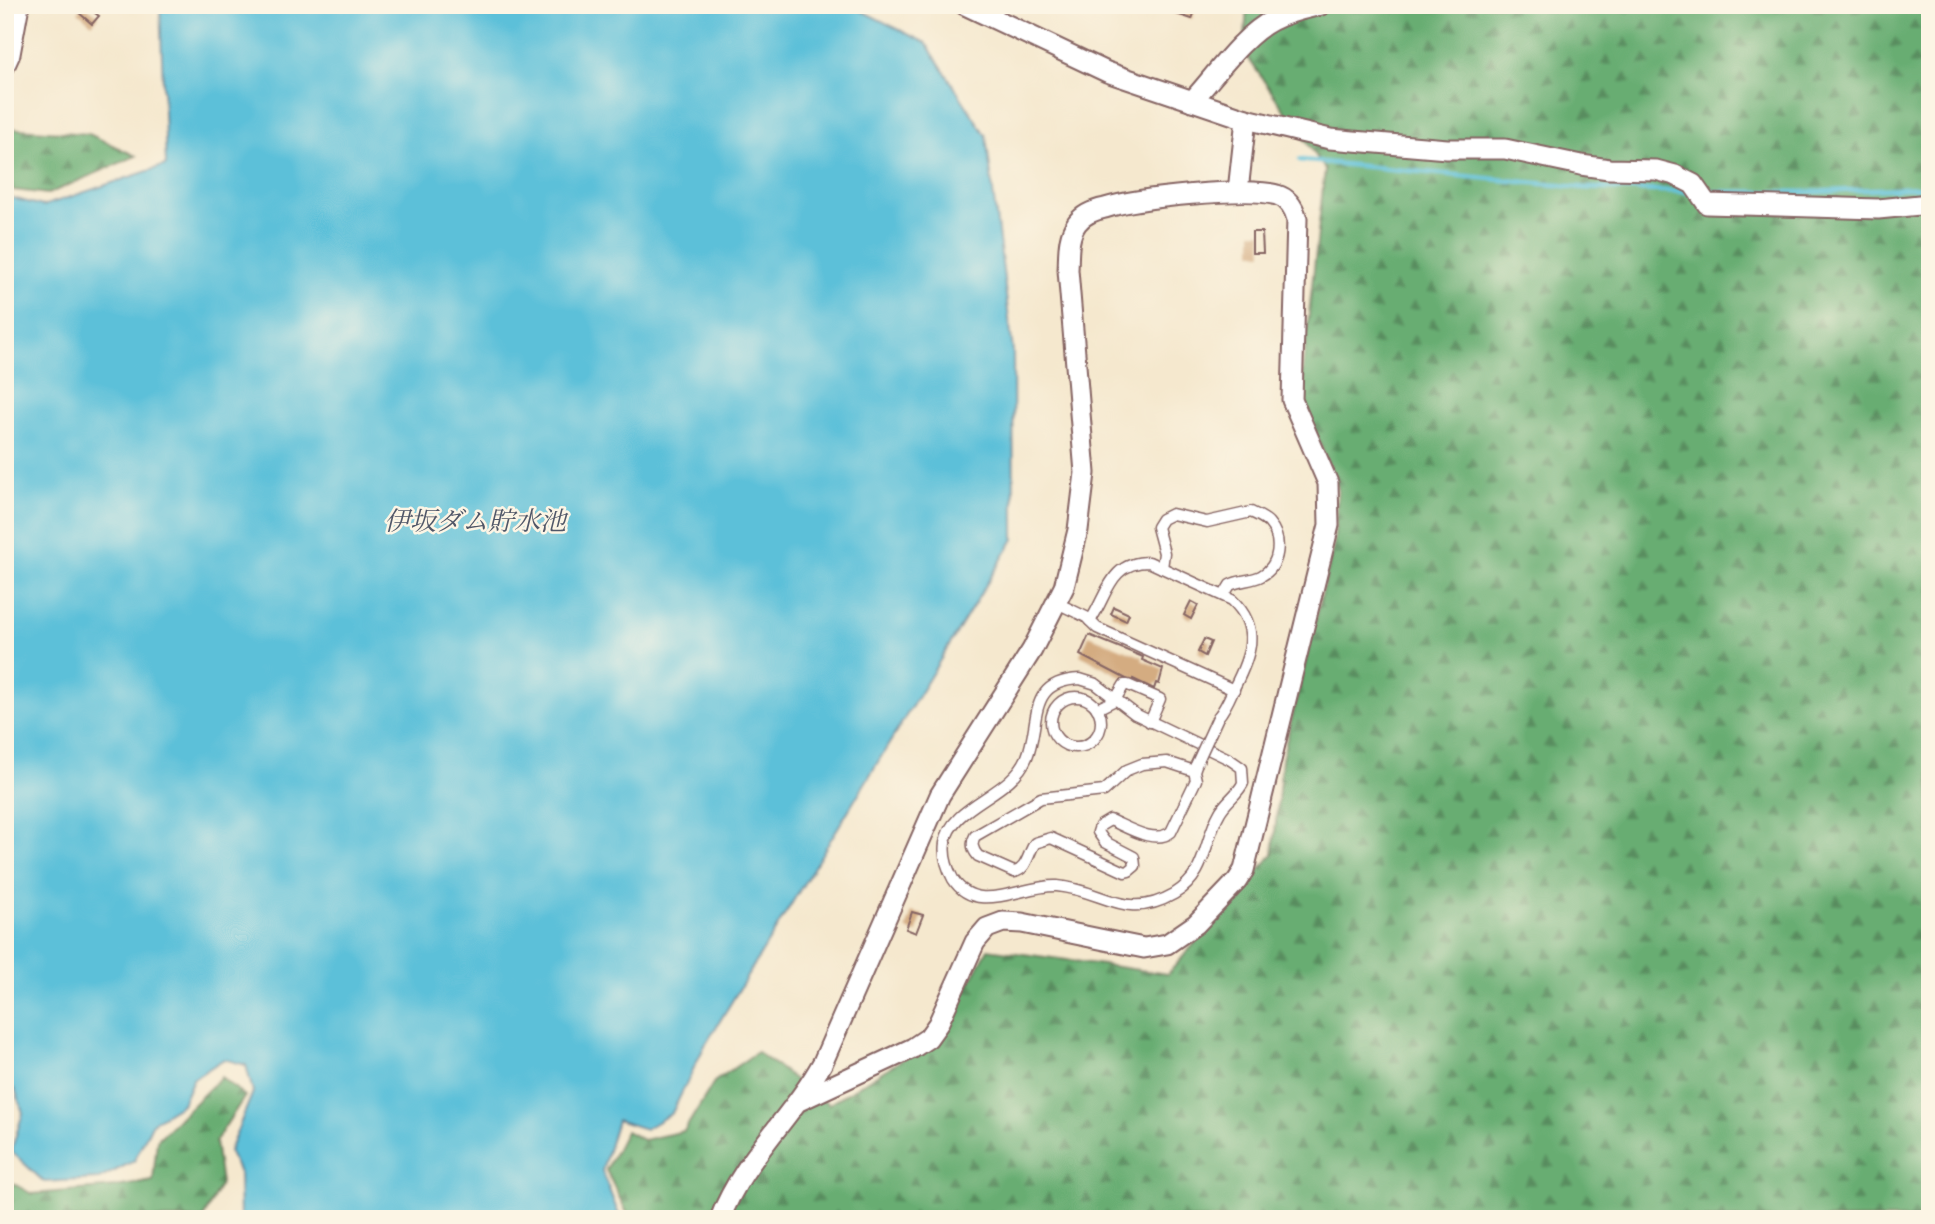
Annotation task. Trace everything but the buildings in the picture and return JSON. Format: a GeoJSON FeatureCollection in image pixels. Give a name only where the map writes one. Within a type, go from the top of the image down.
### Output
{"type":"FeatureCollection","features":[{"type":"Feature","properties":{"kind":"street"},"geometry":{"type":"LineString","coordinates":[[5,65],[10,54],[19,5]]}},
{"type":"Feature","properties":{"kind":"street"},"geometry":{"type":"LineString","coordinates":[[965,5],[1107,72],[1245,119],[1330,139],[1447,149],[1513,150],[1609,169],[1656,170],[1675,174],[1693,184],[1707,204],[1878,209],[1930,204]]}},
{"type":"Feature","properties":{"kind":"street"},"geometry":{"type":"LineString","coordinates":[[1192,101],[1239,48],[1264,26],[1288,13],[1321,5]]}},
{"type":"Feature","properties":{"kind":"street"},"geometry":{"type":"LineString","coordinates":[[1238,191],[1245,119]]}},
{"type":"Feature","properties":{"kind":"street"},"geometry":{"type":"LineString","coordinates":[[720,1219],[727,1201],[752,1161],[799,1101],[823,1062],[940,795],[1032,650],[1064,587],[1079,530],[1085,473],[1069,292],[1071,235],[1076,224],[1105,208],[1144,201],[1238,191],[1278,195],[1287,200],[1297,219],[1292,400],[1328,483],[1329,525],[1244,870],[1196,924],[1167,944],[1144,948],[1022,923],[997,923],[987,928],[975,942],[938,1024],[928,1038],[913,1048],[799,1101]]}},
{"type":"Feature","properties":{"kind":"lane"},"geometry":{"type":"LineString","coordinates":[[1162,568],[1164,553],[1157,527],[1166,517],[1177,514],[1207,522],[1251,512],[1267,521],[1274,531],[1278,552],[1274,564],[1258,577],[1230,585],[1224,595]]}},
{"type":"Feature","properties":{"kind":"lane"},"geometry":{"type":"LineString","coordinates":[[1090,621],[1109,584],[1120,571],[1149,562],[1224,595],[1241,611],[1248,626],[1252,642],[1250,652],[1195,768],[1196,780],[1171,832],[1167,836],[1152,836],[1111,820],[1100,826],[1098,832],[1105,842],[1133,857],[1135,866],[1125,872],[1051,838],[1035,843],[1024,867],[1018,872],[974,852],[975,836],[1041,799],[1104,791],[1127,770],[1142,764],[1167,762],[1195,768]]}},
{"type":"Feature","properties":{"kind":"lane"},"geometry":{"type":"LineString","coordinates":[[1057,603],[1086,617],[1097,628],[1234,690]]}},
{"type":"Feature","properties":{"kind":"lane"},"geometry":{"type":"LineString","coordinates":[[1080,679],[1096,684],[1115,700],[1135,715],[1235,762],[1244,773],[1241,788],[1226,803],[1215,822],[1202,862],[1181,888],[1155,903],[1136,906],[1127,906],[1059,886],[1031,887],[995,898],[974,895],[963,889],[956,883],[947,865],[944,845],[947,835],[958,818],[998,792],[1019,772],[1032,743],[1036,708],[1044,695],[1056,684],[1080,679]]}},
{"type":"Feature","properties":{"kind":"lane"},"geometry":{"type":"LineString","coordinates":[[1097,709],[1115,700],[1124,685],[1128,685],[1160,699],[1150,722]]}},
{"type":"Feature","properties":{"kind":"lane"},"geometry":{"type":"LineString","coordinates":[[1068,697],[1084,698],[1091,701],[1097,709],[1101,723],[1099,731],[1087,744],[1070,746],[1056,737],[1051,721],[1055,706],[1061,701],[1068,697]]}},
{"type":"Feature","properties":{"kind":"green space"},"geometry":{"type":"Polygon","coordinates":[[[1247,5],[1930,5],[1930,1219],[630,1219],[606,1170],[626,1131],[643,1140],[684,1131],[714,1082],[757,1052],[829,1104],[931,1042],[945,1028],[988,949],[1168,974],[1273,854],[1282,759],[1334,544],[1338,488],[1300,395],[1325,169],[1244,52],[1247,5]]]}},
{"type":"Feature","properties":{"kind":"green space"},"geometry":{"type":"Polygon","coordinates":[[[5,128],[89,134],[136,156],[48,194],[5,189],[5,128]]]}},
{"type":"Feature","properties":{"kind":"green space"},"geometry":{"type":"Polygon","coordinates":[[[221,1077],[245,1096],[215,1142],[221,1183],[203,1219],[5,1219],[5,1179],[32,1194],[153,1181],[157,1140],[221,1077]]]}},
{"type":"Feature","properties":{"kind":"water","name":"伊坂ダム貯水池"},"geometry":{"type":"Polygon","coordinates":[[[160,5],[850,5],[926,43],[986,136],[1013,351],[1014,539],[704,1047],[672,1113],[645,1129],[617,1120],[602,1171],[619,1215],[617,1219],[240,1219],[239,1173],[229,1151],[253,1092],[246,1065],[224,1059],[193,1079],[182,1104],[153,1122],[134,1161],[99,1179],[44,1182],[11,1151],[23,1113],[15,1089],[5,1093],[5,203],[8,197],[43,206],[166,165],[160,5]]]}},
{"type":"Feature","properties":{"kind":"waterway"},"geometry":{"type":"LineString","coordinates":[[1300,160],[1586,188],[1694,192]]}},
{"type":"Feature","properties":{"kind":"waterway"},"geometry":{"type":"LineString","coordinates":[[1704,192],[1811,192],[1930,187]]}}]}
